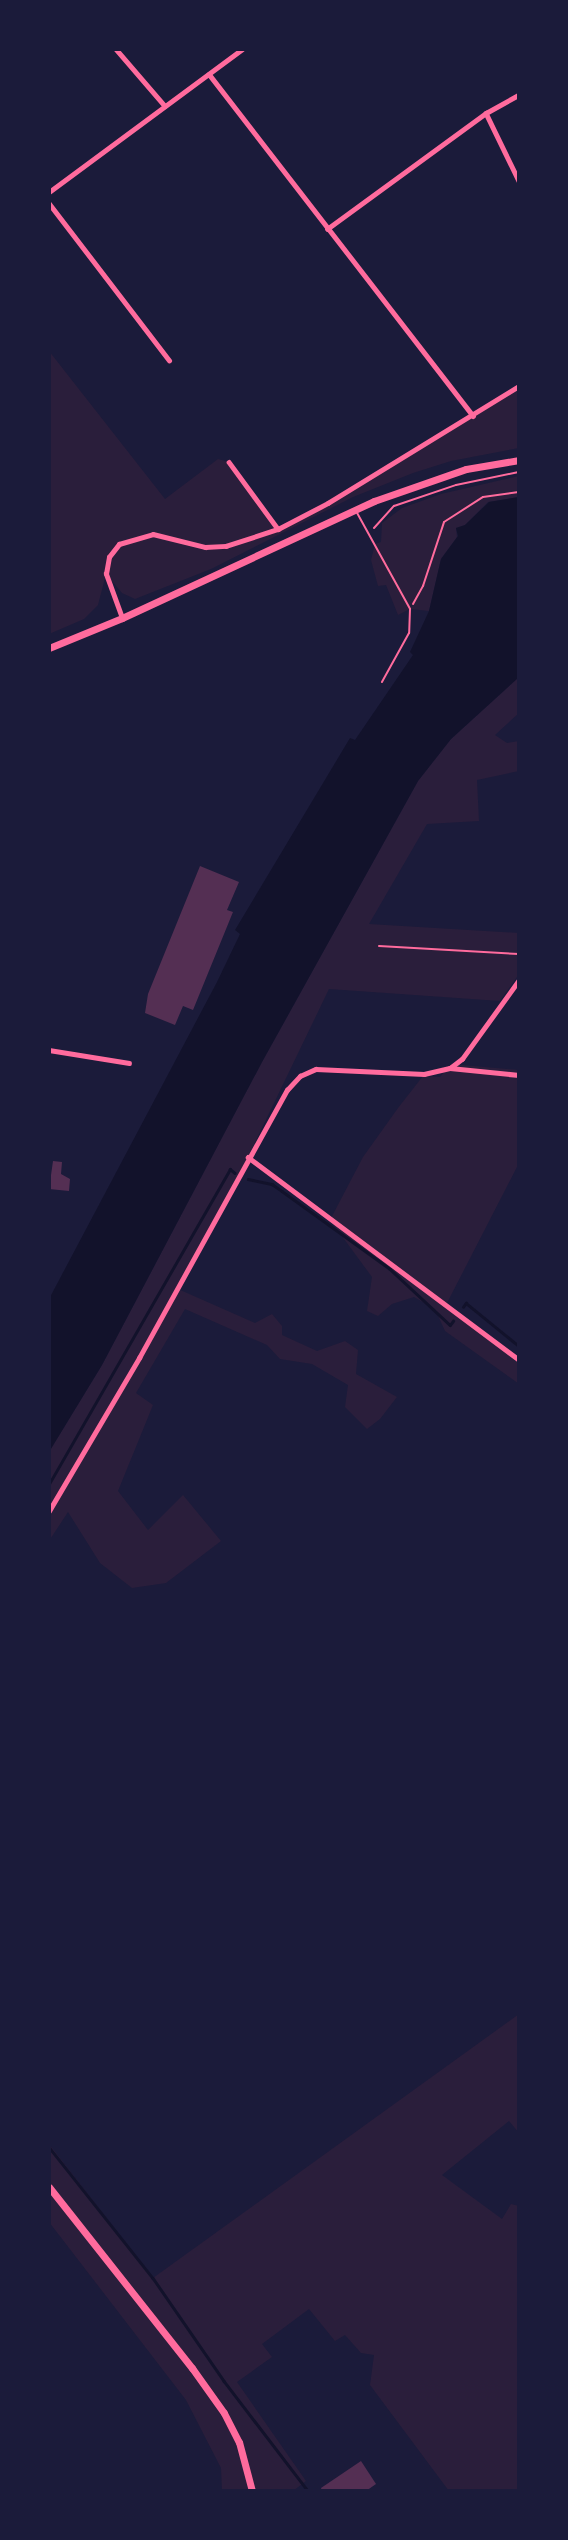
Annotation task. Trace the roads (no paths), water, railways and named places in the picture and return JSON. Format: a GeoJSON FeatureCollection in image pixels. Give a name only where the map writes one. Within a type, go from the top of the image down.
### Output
{"type":"FeatureCollection","features":[{"type":"Feature","properties":{"kind":"main road"},"geometry":{"type":"LineString","coordinates":[[49,648],[122,618],[422,482],[466,469],[519,460]]}},
{"type":"Feature","properties":{"kind":"main road"},"geometry":{"type":"LineString","coordinates":[[49,2187],[192,2368],[224,2413],[239,2442],[252,2491]]}},
{"type":"Feature","properties":{"kind":"street"},"geometry":{"type":"LineString","coordinates":[[116,49],[165,106]]}},
{"type":"Feature","properties":{"kind":"street"},"geometry":{"type":"LineString","coordinates":[[49,192],[242,49]]}},
{"type":"Feature","properties":{"kind":"street"},"geometry":{"type":"LineString","coordinates":[[209,74],[473,416]]}},
{"type":"Feature","properties":{"kind":"street"},"geometry":{"type":"LineString","coordinates":[[327,229],[486,113],[519,95]]}},
{"type":"Feature","properties":{"kind":"street"},"geometry":{"type":"LineString","coordinates":[[486,113],[519,181]]}},
{"type":"Feature","properties":{"kind":"street"},"geometry":{"type":"LineString","coordinates":[[49,203],[169,360]]}},
{"type":"Feature","properties":{"kind":"street"},"geometry":{"type":"LineString","coordinates":[[122,618],[106,574],[110,557],[118,544],[153,534],[205,547],[226,546],[278,529],[473,416],[519,386]]}},
{"type":"Feature","properties":{"kind":"street"},"geometry":{"type":"LineString","coordinates":[[229,462],[278,529]]}},
{"type":"Feature","properties":{"kind":"street"},"geometry":{"type":"LineString","coordinates":[[450,1068],[462,1059],[519,980]]}},
{"type":"Feature","properties":{"kind":"street"},"geometry":{"type":"LineString","coordinates":[[49,1050],[129,1063]]}},
{"type":"Feature","properties":{"kind":"street"},"geometry":{"type":"LineString","coordinates":[[49,1511],[139,1358],[248,1157],[287,1090],[300,1076],[316,1069],[424,1074],[450,1068],[519,1074]]}},
{"type":"Feature","properties":{"kind":"street"},"geometry":{"type":"LineString","coordinates":[[248,1157],[519,1360]]}},
{"type":"Feature","properties":{"kind":"lane"},"geometry":{"type":"LineString","coordinates":[[356,510],[410,609],[409,633],[382,682]]}},
{"type":"Feature","properties":{"kind":"waterway"},"geometry":{"type":"LineString","coordinates":[[49,1484],[230,1169],[235,1173]]}},
{"type":"Feature","properties":{"kind":"waterway"},"geometry":{"type":"LineString","coordinates":[[248,1179],[272,1184],[390,1269],[450,1325],[453,1321]]}},
{"type":"Feature","properties":{"kind":"waterway"},"geometry":{"type":"LineString","coordinates":[[463,1307],[466,1303],[519,1346]]}},
{"type":"Feature","properties":{"kind":"waterway"},"geometry":{"type":"LineString","coordinates":[[49,2147],[153,2278],[224,2381],[308,2491]]}}]}
